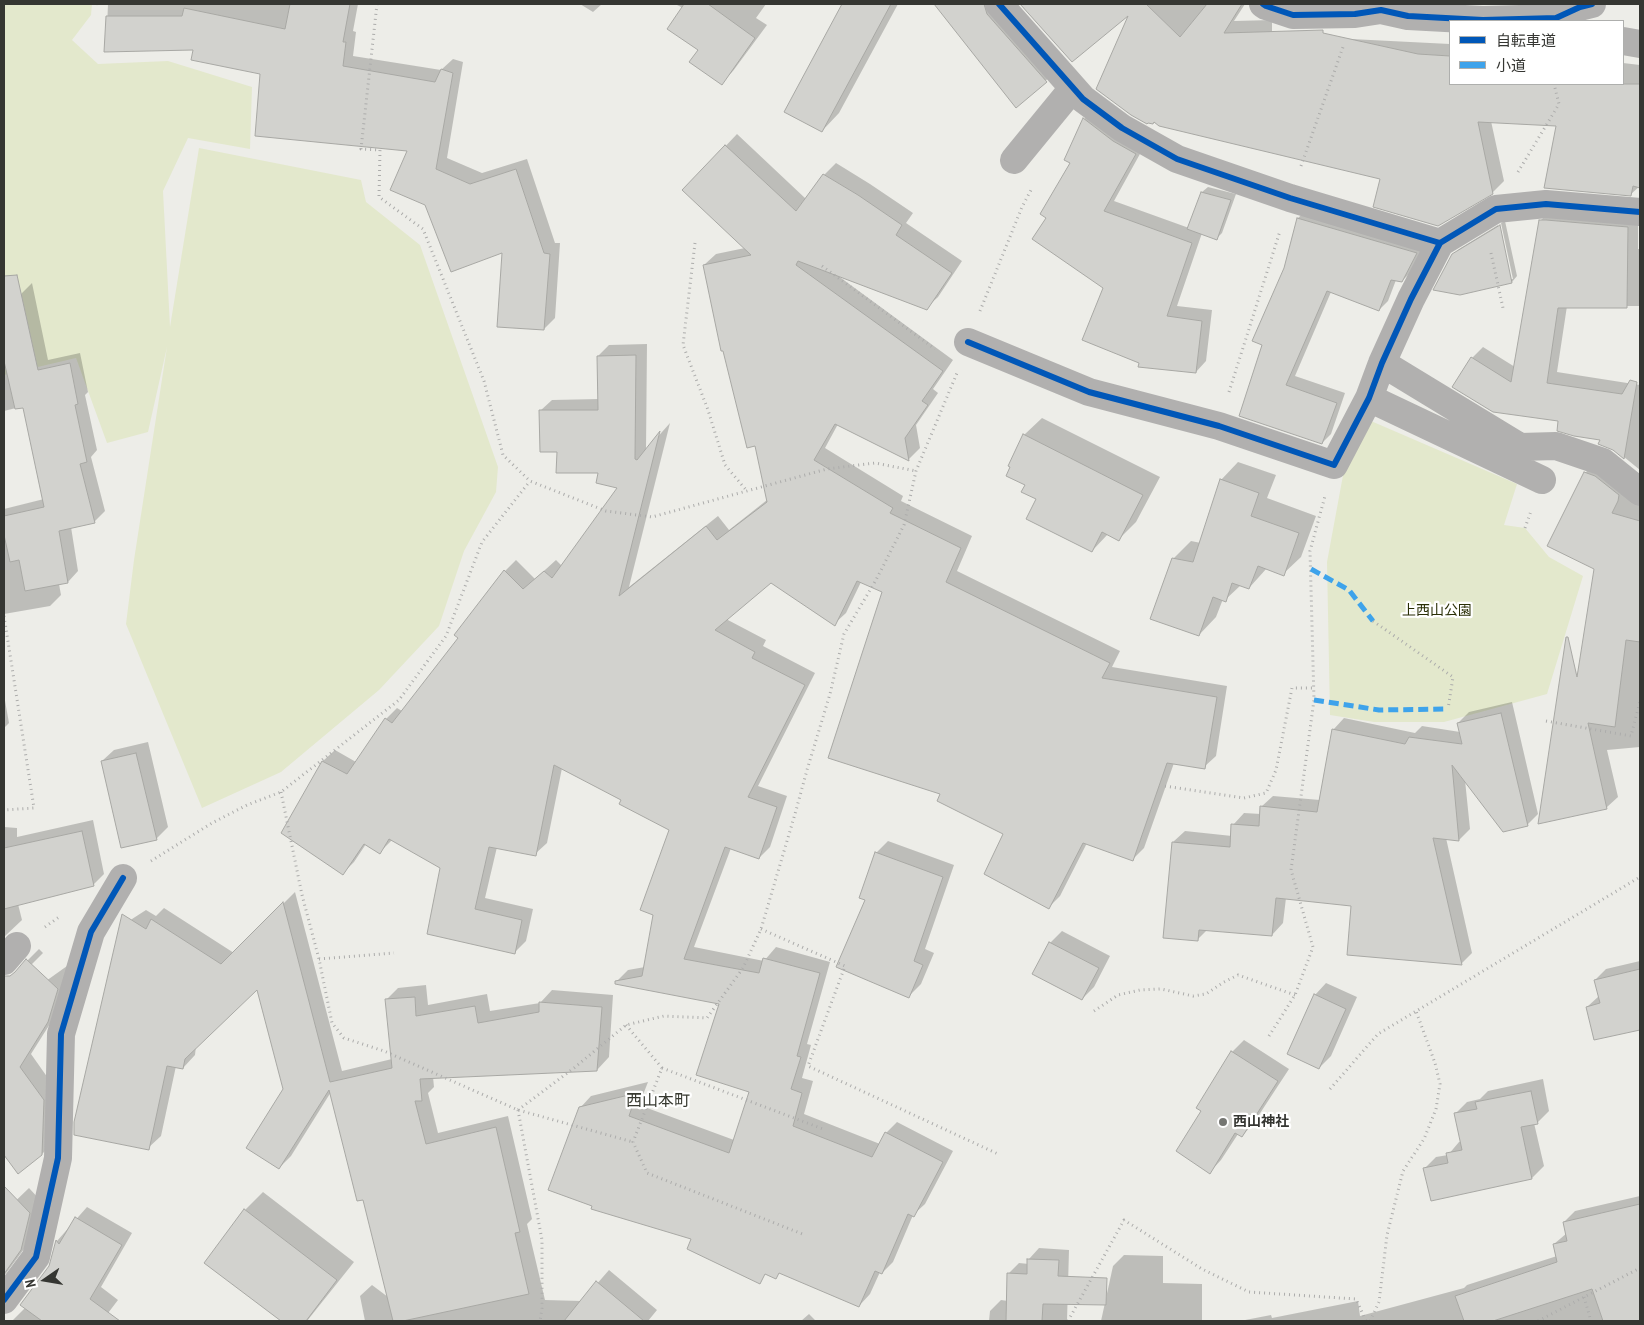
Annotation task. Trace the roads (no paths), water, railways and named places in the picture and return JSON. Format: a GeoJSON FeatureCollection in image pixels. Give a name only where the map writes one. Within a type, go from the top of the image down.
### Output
{"type":"FeatureCollection","features":[{"type":"Feature","properties":{"kind":"street"},"geometry":{"type":"LineString","coordinates":[[999,4],[1083,99],[1122,128],[1177,159],[1290,198],[1440,243]]}},
{"type":"Feature","properties":{"kind":"street"},"geometry":{"type":"LineString","coordinates":[[1263,4],[1293,15],[1355,14],[1381,10],[1408,16],[1464,19],[1558,20],[1580,7],[1592,4]]}},
{"type":"Feature","properties":{"kind":"street"},"geometry":{"type":"LineString","coordinates":[[1624,41],[1640,44]]}},
{"type":"Feature","properties":{"kind":"street"},"geometry":{"type":"LineString","coordinates":[[1014,160],[1073,88]]}},
{"type":"Feature","properties":{"kind":"street"},"geometry":{"type":"LineString","coordinates":[[968,342],[1089,392],[1219,426],[1334,465],[1369,398],[1410,299],[1440,243],[1489,213],[1546,204],[1640,212]]}},
{"type":"Feature","properties":{"kind":"street"},"geometry":{"type":"LineString","coordinates":[[1382,363],[1520,447],[1556,446],[1602,462],[1640,492]]}},
{"type":"Feature","properties":{"kind":"street"},"geometry":{"type":"LineString","coordinates":[[1369,398],[1542,480]]}},
{"type":"Feature","properties":{"kind":"street"},"geometry":{"type":"LineString","coordinates":[[4,1300],[36,1257],[58,1158],[61,1034],[91,932],[123,878]]}},
{"type":"Feature","properties":{"kind":"place","name":"西山神社"},"geometry":{"type":"Point","coordinates":[1223,1122]}},
{"type":"Feature","properties":{"kind":"district","name":"西山本町"},"geometry":{"type":"Point","coordinates":[658,1101]}},
{"type":"Feature","properties":{"kind":"park label","name":"上西山公園"},"geometry":{"type":"Point","coordinates":[1437,611]}}]}
